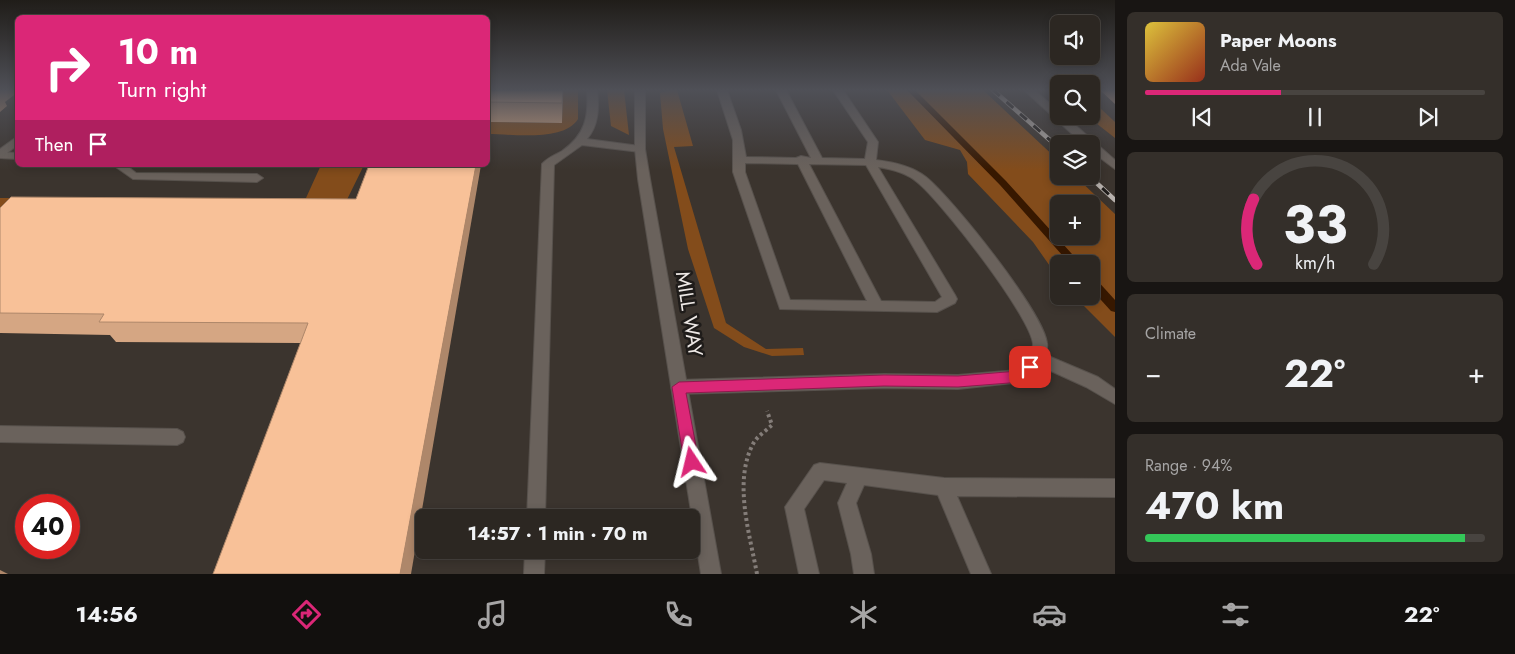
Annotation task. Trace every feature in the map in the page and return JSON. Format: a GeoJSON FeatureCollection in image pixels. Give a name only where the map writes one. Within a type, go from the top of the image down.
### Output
{"type":"FeatureCollection","features":[{"type":"Feature","properties":{"kind":"street"},"geometry":{"type":"LineString","coordinates":[[536,509],[548,164],[582,142],[594,117]]}},
{"type":"Feature","properties":{"kind":"street","name":"MILL WAY"},"geometry":{"type":"LineString","coordinates":[[640,117],[640,149],[711,574]]}},
{"type":"Feature","properties":{"kind":"street"},"geometry":{"type":"LineString","coordinates":[[732,117],[740,139],[741,160],[739,172],[786,305],[938,307],[950,299],[870,162],[873,142],[856,117]]}},
{"type":"Feature","properties":{"kind":"street"},"geometry":{"type":"LineString","coordinates":[[795,117],[818,160]]}},
{"type":"Feature","properties":{"kind":"street"},"geometry":{"type":"LineString","coordinates":[[1060,117],[1081,135]]}},
{"type":"Feature","properties":{"kind":"street"},"geometry":{"type":"LineString","coordinates":[[0,155],[15,142]]}},
{"type":"Feature","properties":{"kind":"street"},"geometry":{"type":"LineString","coordinates":[[582,142],[640,149]]}},
{"type":"Feature","properties":{"kind":"street"},"geometry":{"type":"LineString","coordinates":[[0,155],[15,156]]}},
{"type":"Feature","properties":{"kind":"street"},"geometry":{"type":"LineString","coordinates":[[679,387],[884,381],[958,382],[1022,376],[1038,358],[1040,344],[1027,315],[968,230],[921,179],[895,166],[870,162],[741,160]]}},
{"type":"Feature","properties":{"kind":"street"},"geometry":{"type":"LineString","coordinates":[[801,160],[876,305]]}},
{"type":"Feature","properties":{"kind":"street"},"geometry":{"type":"LineString","coordinates":[[122,167],[133,176],[257,178]]}},
{"type":"Feature","properties":{"kind":"street"},"geometry":{"type":"LineString","coordinates":[[1038,358],[1092,382],[1115,397]]}},
{"type":"Feature","properties":{"kind":"street"},"geometry":{"type":"LineString","coordinates":[[0,434],[177,437]]}},
{"type":"Feature","properties":{"kind":"street"},"geometry":{"type":"LineString","coordinates":[[809,574],[794,507],[820,471],[860,474],[944,487],[1115,488]]}},
{"type":"Feature","properties":{"kind":"street"},"geometry":{"type":"LineString","coordinates":[[860,474],[848,503],[864,574]]}},
{"type":"Feature","properties":{"kind":"street"},"geometry":{"type":"LineString","coordinates":[[944,487],[981,574]]}},
{"type":"Feature","properties":{"kind":"street"},"geometry":{"type":"LineString","coordinates":[[534,574],[535,559]]}},
{"type":"Feature","properties":{"kind":"lane"},"geometry":{"type":"LineString","coordinates":[[1100,152],[1115,166]]}},
{"type":"Feature","properties":{"kind":"path"},"geometry":{"type":"LineString","coordinates":[[757,384],[772,425],[753,443],[744,471],[749,530],[758,574]]}},
{"type":"Feature","properties":{"kind":"shaded area"},"geometry":{"type":"Polygon","coordinates":[[[562,117],[578,117],[571,126],[550,134],[490,134],[490,122],[562,123],[562,117]]]}},
{"type":"Feature","properties":{"kind":"shaded area"},"geometry":{"type":"Polygon","coordinates":[[[610,117],[627,117],[629,135],[611,126],[610,117]]]}},
{"type":"Feature","properties":{"kind":"shaded area"},"geometry":{"type":"Polygon","coordinates":[[[662,117],[685,117],[693,146],[674,147],[726,323],[766,349],[803,348],[804,355],[772,356],[744,347],[714,328],[688,249],[662,117]]]}},
{"type":"Feature","properties":{"kind":"shaded area"},"geometry":{"type":"Polygon","coordinates":[[[907,117],[1012,117],[1050,153],[1050,185],[1084,185],[1095,195],[1050,195],[1050,245],[1100,245],[1100,200],[1115,214],[1115,337],[1083,305],[1100,305],[1100,255],[1050,255],[1050,266],[1033,242],[968,174],[967,162],[960,150],[925,140],[907,117]]]}},
{"type":"Feature","properties":{"kind":"shaded area"},"geometry":{"type":"Polygon","coordinates":[[[1100,117],[1109,117],[1115,122],[1115,138],[1098,125],[1100,125],[1100,117]]]}},
{"type":"Feature","properties":{"kind":"shaded area"},"geometry":{"type":"Polygon","coordinates":[[[320,167],[363,167],[337,220],[0,248],[0,198],[306,198],[320,167]]]}},
{"type":"Feature","properties":{"kind":"building"},"geometry":{"type":"Polygon","coordinates":[[[368,167],[476,167],[400,574],[213,574],[308,323],[99,322],[104,314],[0,313],[0,208],[11,197],[356,199],[368,167]]]}},
{"type":"Feature","properties":{"kind":"waterway"},"geometry":{"type":"LineString","coordinates":[[937,117],[1003,183],[1068,255]]}},
{"type":"Feature","properties":{"kind":"waterway"},"geometry":{"type":"LineString","coordinates":[[1100,291],[1115,308]]}},
{"type":"Feature","properties":{"kind":"railway"},"geometry":{"type":"LineString","coordinates":[[1023,117],[1050,140]]}},
{"type":"Feature","properties":{"kind":"railway"},"geometry":{"type":"LineString","coordinates":[[1099,185],[1115,200]]}},
{"type":"Feature","properties":{"kind":"route"},"geometry":{"type":"LineString","coordinates":[[692,462],[679,387],[884,381],[958,382],[1022,376],[1030,367]]}}]}
